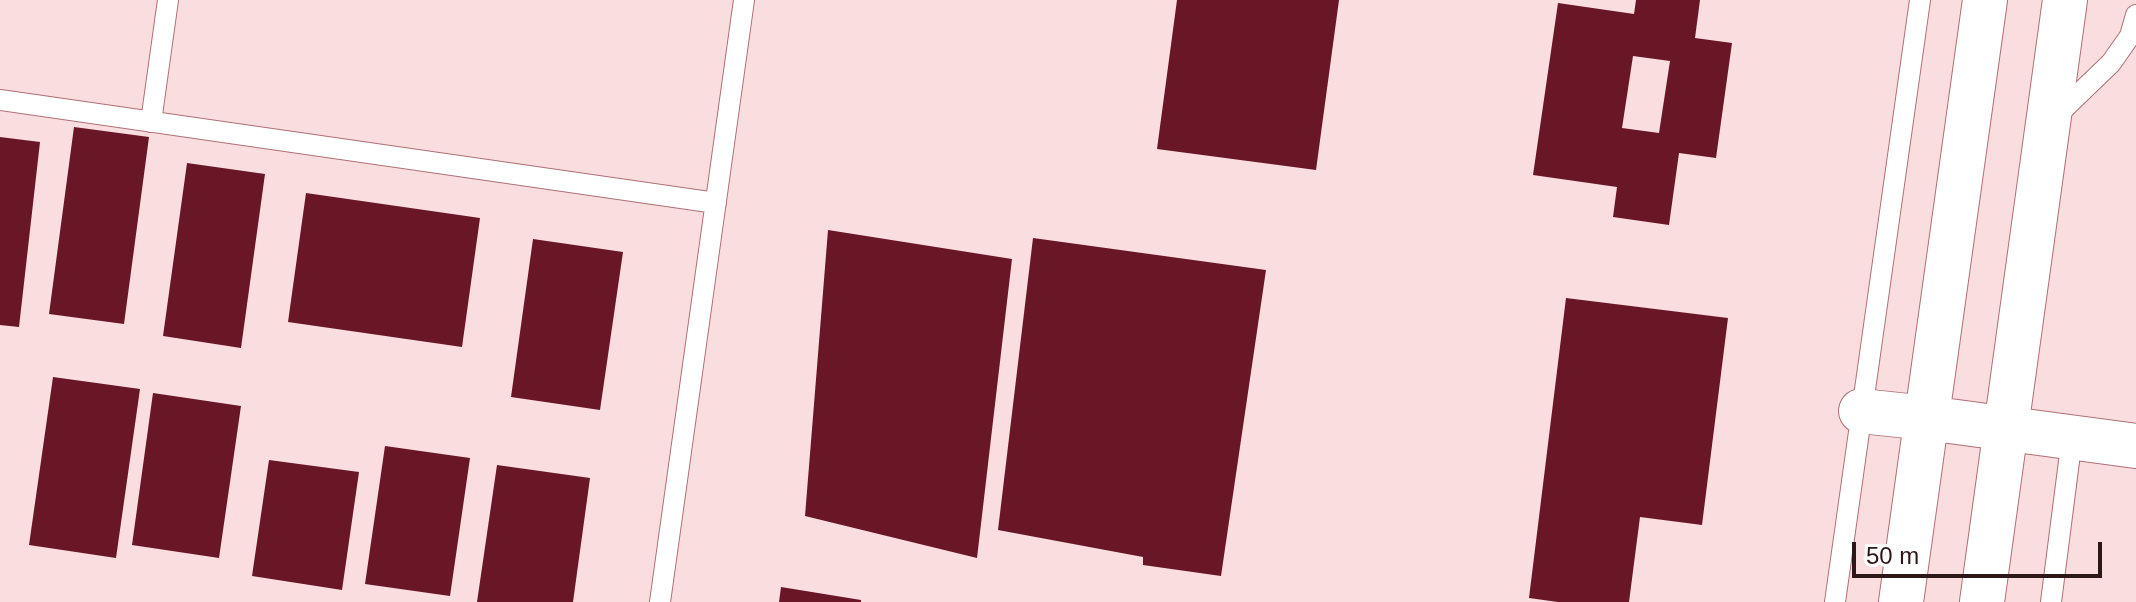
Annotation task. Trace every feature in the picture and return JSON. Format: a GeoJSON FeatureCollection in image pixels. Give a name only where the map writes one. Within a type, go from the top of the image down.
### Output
{"type":"FeatureCollection","features":[{"type":"Feature","properties":{"kind":"street"},"geometry":{"type":"LineString","coordinates":[[1901,602],[1985,0]]}},
{"type":"Feature","properties":{"kind":"street"},"geometry":{"type":"LineString","coordinates":[[1982,602],[2065,0]]}},
{"type":"Feature","properties":{"kind":"street"},"geometry":{"type":"LineString","coordinates":[[1861,411],[2136,446]]}},
{"type":"Feature","properties":{"kind":"lane"},"geometry":{"type":"LineString","coordinates":[[151,122],[168,0]]}},
{"type":"Feature","properties":{"kind":"lane"},"geometry":{"type":"LineString","coordinates":[[660,602],[744,0]]}},
{"type":"Feature","properties":{"kind":"lane"},"geometry":{"type":"LineString","coordinates":[[1835,602],[1920,0]]}},
{"type":"Feature","properties":{"kind":"lane"},"geometry":{"type":"LineString","coordinates":[[2048,124],[2111,63],[2130,36],[2136,15]]}},
{"type":"Feature","properties":{"kind":"lane"},"geometry":{"type":"LineString","coordinates":[[0,100],[716,203]]}},
{"type":"Feature","properties":{"kind":"lane"},"geometry":{"type":"LineString","coordinates":[[2051,602],[2072,438]]}},
{"type":"Feature","properties":{"kind":"building"},"geometry":{"type":"Polygon","coordinates":[[[1177,0],[1339,0],[1316,170],[1157,149],[1177,0]]]}},
{"type":"Feature","properties":{"kind":"building"},"geometry":{"type":"Polygon","coordinates":[[[1636,0],[1700,0],[1695,38],[1732,43],[1716,158],[1679,153],[1669,225],[1613,217],[1617,187],[1533,175],[1558,3],[1634,14],[1636,0]],[[1633,56],[1622,128],[1659,133],[1670,61],[1633,56]]]}},
{"type":"Feature","properties":{"kind":"building"},"geometry":{"type":"Polygon","coordinates":[[[74,127],[149,137],[124,324],[49,314],[74,127]]]}},
{"type":"Feature","properties":{"kind":"building"},"geometry":{"type":"Polygon","coordinates":[[[0,137],[40,142],[19,327],[0,325],[0,137]]]}},
{"type":"Feature","properties":{"kind":"building"},"geometry":{"type":"Polygon","coordinates":[[[187,163],[265,174],[241,348],[163,336],[187,163]]]}},
{"type":"Feature","properties":{"kind":"building"},"geometry":{"type":"Polygon","coordinates":[[[306,193],[480,218],[462,347],[288,322],[306,193]]]}},
{"type":"Feature","properties":{"kind":"building"},"geometry":{"type":"Polygon","coordinates":[[[828,230],[1012,259],[977,558],[805,516],[828,230]]]}},
{"type":"Feature","properties":{"kind":"building"},"geometry":{"type":"Polygon","coordinates":[[[1033,238],[1266,270],[1221,576],[1143,565],[1143,557],[998,530],[1033,238]]]}},
{"type":"Feature","properties":{"kind":"building"},"geometry":{"type":"Polygon","coordinates":[[[533,239],[623,252],[600,410],[511,397],[533,239]]]}},
{"type":"Feature","properties":{"kind":"building"},"geometry":{"type":"Polygon","coordinates":[[[1566,298],[1728,318],[1702,525],[1640,517],[1629,602],[1558,602],[1529,598],[1566,298]]]}},
{"type":"Feature","properties":{"kind":"building"},"geometry":{"type":"Polygon","coordinates":[[[53,377],[140,389],[116,558],[29,545],[53,377]]]}},
{"type":"Feature","properties":{"kind":"building"},"geometry":{"type":"Polygon","coordinates":[[[153,393],[241,406],[219,558],[132,545],[153,393]]]}},
{"type":"Feature","properties":{"kind":"building"},"geometry":{"type":"Polygon","coordinates":[[[385,446],[470,458],[450,596],[365,584],[385,446]]]}},
{"type":"Feature","properties":{"kind":"building"},"geometry":{"type":"Polygon","coordinates":[[[269,460],[359,472],[342,590],[252,576],[269,460]]]}},
{"type":"Feature","properties":{"kind":"building"},"geometry":{"type":"Polygon","coordinates":[[[497,465],[590,478],[573,602],[477,602],[497,465]]]}},
{"type":"Feature","properties":{"kind":"building"},"geometry":{"type":"Polygon","coordinates":[[[781,587],[861,600],[861,602],[779,602],[781,587]]]}}]}
